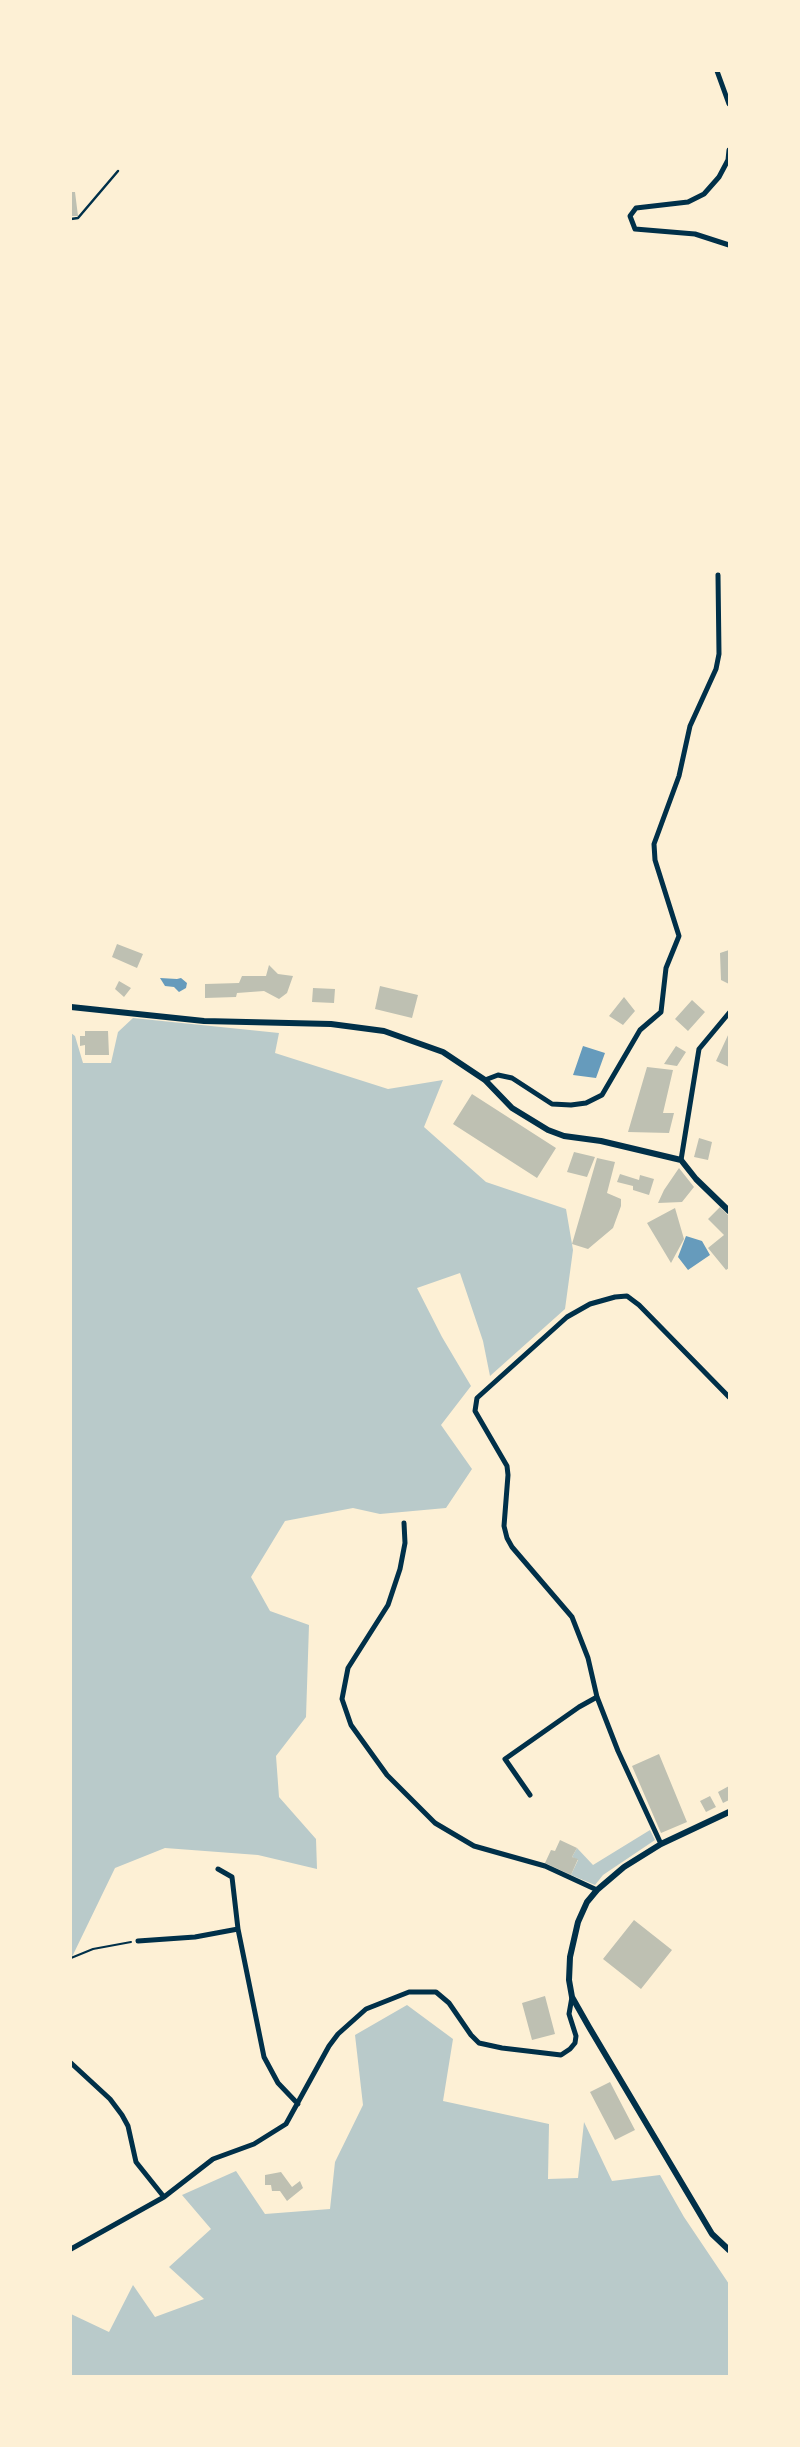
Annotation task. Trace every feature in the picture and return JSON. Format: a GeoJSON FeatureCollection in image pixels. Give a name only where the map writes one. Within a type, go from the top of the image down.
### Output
{"type":"FeatureCollection","features":[{"type":"Feature","properties":{"kind":"street"},"geometry":{"type":"LineString","coordinates":[[717,71],[729,104]]}},
{"type":"Feature","properties":{"kind":"street"},"geometry":{"type":"LineString","coordinates":[[729,150],[728,160],[719,177],[704,194],[688,202],[636,208],[630,216],[635,228],[695,234],[729,245]]}},
{"type":"Feature","properties":{"kind":"street"},"geometry":{"type":"LineString","coordinates":[[485,1080],[498,1076],[512,1078],[552,1104],[571,1105],[586,1103],[602,1095],[640,1030],[661,1012],[666,968],[679,936],[655,860],[654,844],[679,776],[690,726],[716,670],[719,654],[718,575]]}},
{"type":"Feature","properties":{"kind":"street"},"geometry":{"type":"LineString","coordinates":[[71,1007],[204,1021],[331,1024],[384,1031],[443,1052],[485,1080],[512,1108],[548,1130],[564,1136],[601,1141],[681,1160],[696,1179],[729,1210]]}},
{"type":"Feature","properties":{"kind":"street"},"geometry":{"type":"LineString","coordinates":[[681,1160],[699,1049],[729,1013]]}},
{"type":"Feature","properties":{"kind":"street"},"geometry":{"type":"LineString","coordinates":[[661,1844],[618,1750],[598,1697],[588,1658],[572,1617],[512,1547],[507,1538],[504,1526],[507,1466],[475,1411],[477,1398],[567,1317],[590,1304],[615,1297],[628,1296],[729,1397]]}},
{"type":"Feature","properties":{"kind":"street"},"geometry":{"type":"LineString","coordinates":[[404,1522],[405,1543],[400,1569],[388,1605],[348,1668],[342,1699],[351,1725],[387,1775],[435,1823],[474,1846],[545,1866],[597,1890]]}},
{"type":"Feature","properties":{"kind":"street"},"geometry":{"type":"LineString","coordinates":[[530,1796],[506,1759],[579,1707],[598,1697]]}},
{"type":"Feature","properties":{"kind":"street"},"geometry":{"type":"LineString","coordinates":[[71,2249],[164,2197],[213,2159],[268,2137],[286,2124],[329,2046],[338,2034],[366,2009],[389,1998],[409,1992],[436,1992],[450,2003],[471,2035],[479,2043],[502,2048],[561,2055],[570,2050],[575,2043],[576,2036],[569,2014],[572,1997],[569,1980],[570,1957],[578,1922],[587,1902],[597,1890],[624,1867],[661,1844],[729,1812]]}},
{"type":"Feature","properties":{"kind":"street"},"geometry":{"type":"LineString","coordinates":[[218,1869],[232,1877],[238,1928],[264,2057],[278,2083],[298,2104]]}},
{"type":"Feature","properties":{"kind":"street"},"geometry":{"type":"LineString","coordinates":[[138,1941],[196,1937],[238,1928]]}},
{"type":"Feature","properties":{"kind":"street"},"geometry":{"type":"LineString","coordinates":[[572,1997],[707,2224],[722,2245],[729,2250]]}},
{"type":"Feature","properties":{"kind":"street"},"geometry":{"type":"LineString","coordinates":[[71,2063],[110,2099],[122,2115],[128,2126],[136,2162],[164,2197]]}},
{"type":"Feature","properties":{"kind":"lane"},"geometry":{"type":"LineString","coordinates":[[71,220],[78,218],[118,170]]}},
{"type":"Feature","properties":{"kind":"path"},"geometry":{"type":"LineString","coordinates":[[71,1958],[93,1949],[138,1941]]}},
{"type":"Feature","properties":{"kind":"shaded area"},"geometry":{"type":"Polygon","coordinates":[[[133,1018],[279,1033],[275,1053],[388,1089],[443,1080],[424,1127],[486,1182],[566,1209],[573,1250],[565,1309],[490,1376],[483,1341],[460,1273],[417,1288],[442,1337],[471,1386],[441,1425],[472,1469],[446,1508],[380,1514],[353,1508],[285,1521],[251,1577],[270,1611],[309,1625],[306,1717],[276,1756],[279,1797],[316,1839],[317,1869],[258,1855],[165,1848],[115,1868],[71,1959],[71,1033],[75,1036],[83,1063],[111,1063],[118,1032],[133,1018]]]}},
{"type":"Feature","properties":{"kind":"shaded area"},"geometry":{"type":"Polygon","coordinates":[[[650,1830],[655,1840],[603,1875],[595,1885],[571,1875],[578,1860],[572,1857],[577,1848],[593,1865],[650,1830]]]}},
{"type":"Feature","properties":{"kind":"shaded area"},"geometry":{"type":"Polygon","coordinates":[[[407,2005],[453,2039],[443,2101],[549,2124],[548,2179],[578,2178],[584,2122],[612,2181],[660,2175],[684,2217],[729,2284],[729,2376],[71,2376],[71,2314],[109,2332],[133,2285],[155,2317],[204,2299],[169,2267],[211,2229],[182,2195],[236,2171],[265,2214],[330,2209],[335,2162],[363,2105],[355,2035],[407,2005]]]}},
{"type":"Feature","properties":{"kind":"water"},"geometry":{"type":"Polygon","coordinates":[[[160,978],[181,978],[187,983],[186,988],[179,992],[174,987],[165,986],[160,978]]]}},
{"type":"Feature","properties":{"kind":"water"},"geometry":{"type":"Polygon","coordinates":[[[583,1046],[605,1053],[596,1078],[573,1075],[583,1046]]]}},
{"type":"Feature","properties":{"kind":"water"},"geometry":{"type":"Polygon","coordinates":[[[686,1236],[702,1241],[710,1255],[688,1270],[678,1257],[686,1236]]]}},
{"type":"Feature","properties":{"kind":"building"},"geometry":{"type":"Polygon","coordinates":[[[71,192],[75,192],[78,216],[71,216],[71,192]]]}},
{"type":"Feature","properties":{"kind":"building"},"geometry":{"type":"Polygon","coordinates":[[[117,944],[143,954],[137,968],[112,957],[117,944]]]}},
{"type":"Feature","properties":{"kind":"building"},"geometry":{"type":"Polygon","coordinates":[[[729,950],[729,984],[721,980],[720,953],[729,950]]]}},
{"type":"Feature","properties":{"kind":"building"},"geometry":{"type":"Polygon","coordinates":[[[269,965],[278,974],[293,976],[287,993],[279,999],[264,991],[237,993],[236,997],[205,998],[205,984],[239,983],[242,976],[266,976],[269,965]]]}},
{"type":"Feature","properties":{"kind":"building"},"geometry":{"type":"Polygon","coordinates":[[[119,981],[131,988],[124,997],[115,989],[119,981]]]}},
{"type":"Feature","properties":{"kind":"building"},"geometry":{"type":"Polygon","coordinates":[[[380,986],[418,995],[412,1018],[375,1009],[380,986]]]}},
{"type":"Feature","properties":{"kind":"building"},"geometry":{"type":"Polygon","coordinates":[[[313,988],[335,989],[334,1003],[312,1002],[313,988]]]}},
{"type":"Feature","properties":{"kind":"building"},"geometry":{"type":"Polygon","coordinates":[[[624,997],[635,1011],[623,1025],[609,1016],[624,997]]]}},
{"type":"Feature","properties":{"kind":"building"},"geometry":{"type":"Polygon","coordinates":[[[692,1000],[705,1012],[688,1031],[675,1019],[692,1000]]]}},
{"type":"Feature","properties":{"kind":"building"},"geometry":{"type":"Polygon","coordinates":[[[85,1031],[108,1031],[109,1055],[85,1055],[85,1045],[80,1046],[80,1036],[85,1036],[85,1031]]]}},
{"type":"Feature","properties":{"kind":"building"},"geometry":{"type":"Polygon","coordinates":[[[729,1033],[729,1067],[716,1061],[729,1033]]]}},
{"type":"Feature","properties":{"kind":"building"},"geometry":{"type":"Polygon","coordinates":[[[676,1046],[686,1052],[677,1066],[664,1064],[676,1046]]]}},
{"type":"Feature","properties":{"kind":"building"},"geometry":{"type":"Polygon","coordinates":[[[647,1067],[673,1070],[663,1113],[674,1113],[669,1133],[628,1132],[647,1067]]]}},
{"type":"Feature","properties":{"kind":"building"},"geometry":{"type":"Polygon","coordinates":[[[472,1094],[556,1148],[537,1178],[453,1124],[472,1094]]]}},
{"type":"Feature","properties":{"kind":"building"},"geometry":{"type":"Polygon","coordinates":[[[699,1138],[712,1142],[708,1160],[694,1157],[699,1138]]]}},
{"type":"Feature","properties":{"kind":"building"},"geometry":{"type":"Polygon","coordinates":[[[574,1152],[595,1157],[587,1177],[567,1172],[574,1152]]]}},
{"type":"Feature","properties":{"kind":"building"},"geometry":{"type":"Polygon","coordinates":[[[597,1158],[615,1162],[607,1193],[621,1199],[621,1206],[613,1228],[588,1249],[572,1244],[597,1158]]]}},
{"type":"Feature","properties":{"kind":"building"},"geometry":{"type":"Polygon","coordinates":[[[679,1168],[694,1187],[682,1202],[658,1203],[664,1190],[679,1168]]]}},
{"type":"Feature","properties":{"kind":"building"},"geometry":{"type":"Polygon","coordinates":[[[620,1174],[639,1180],[640,1175],[654,1179],[649,1195],[633,1190],[633,1186],[617,1182],[620,1174]]]}},
{"type":"Feature","properties":{"kind":"building"},"geometry":{"type":"Polygon","coordinates":[[[720,1207],[729,1216],[729,1268],[726,1270],[708,1248],[724,1235],[708,1219],[720,1207]]]}},
{"type":"Feature","properties":{"kind":"building"},"geometry":{"type":"Polygon","coordinates":[[[675,1208],[684,1239],[671,1263],[647,1223],[675,1208]]]}},
{"type":"Feature","properties":{"kind":"building"},"geometry":{"type":"Polygon","coordinates":[[[659,1754],[687,1822],[661,1833],[632,1766],[659,1754]]]}},
{"type":"Feature","properties":{"kind":"building"},"geometry":{"type":"Polygon","coordinates":[[[729,1786],[729,1800],[723,1803],[718,1792],[729,1786]]]}},
{"type":"Feature","properties":{"kind":"building"},"geometry":{"type":"Polygon","coordinates":[[[710,1796],[716,1807],[706,1812],[700,1801],[710,1796]]]}},
{"type":"Feature","properties":{"kind":"building"},"geometry":{"type":"Polygon","coordinates":[[[560,1840],[577,1848],[572,1857],[578,1859],[571,1875],[545,1863],[551,1850],[555,1851],[560,1840]]]}},
{"type":"Feature","properties":{"kind":"building"},"geometry":{"type":"Polygon","coordinates":[[[634,1920],[672,1950],[641,1989],[603,1959],[634,1920]]]}},
{"type":"Feature","properties":{"kind":"building"},"geometry":{"type":"Polygon","coordinates":[[[545,1996],[555,2034],[532,2040],[522,2003],[545,1996]]]}},
{"type":"Feature","properties":{"kind":"building"},"geometry":{"type":"Polygon","coordinates":[[[610,2082],[635,2130],[615,2140],[590,2092],[610,2082]]]}},
{"type":"Feature","properties":{"kind":"building"},"geometry":{"type":"Polygon","coordinates":[[[281,2172],[292,2187],[300,2181],[303,2188],[287,2201],[280,2191],[272,2191],[271,2185],[265,2185],[265,2175],[281,2172]]]}}]}
